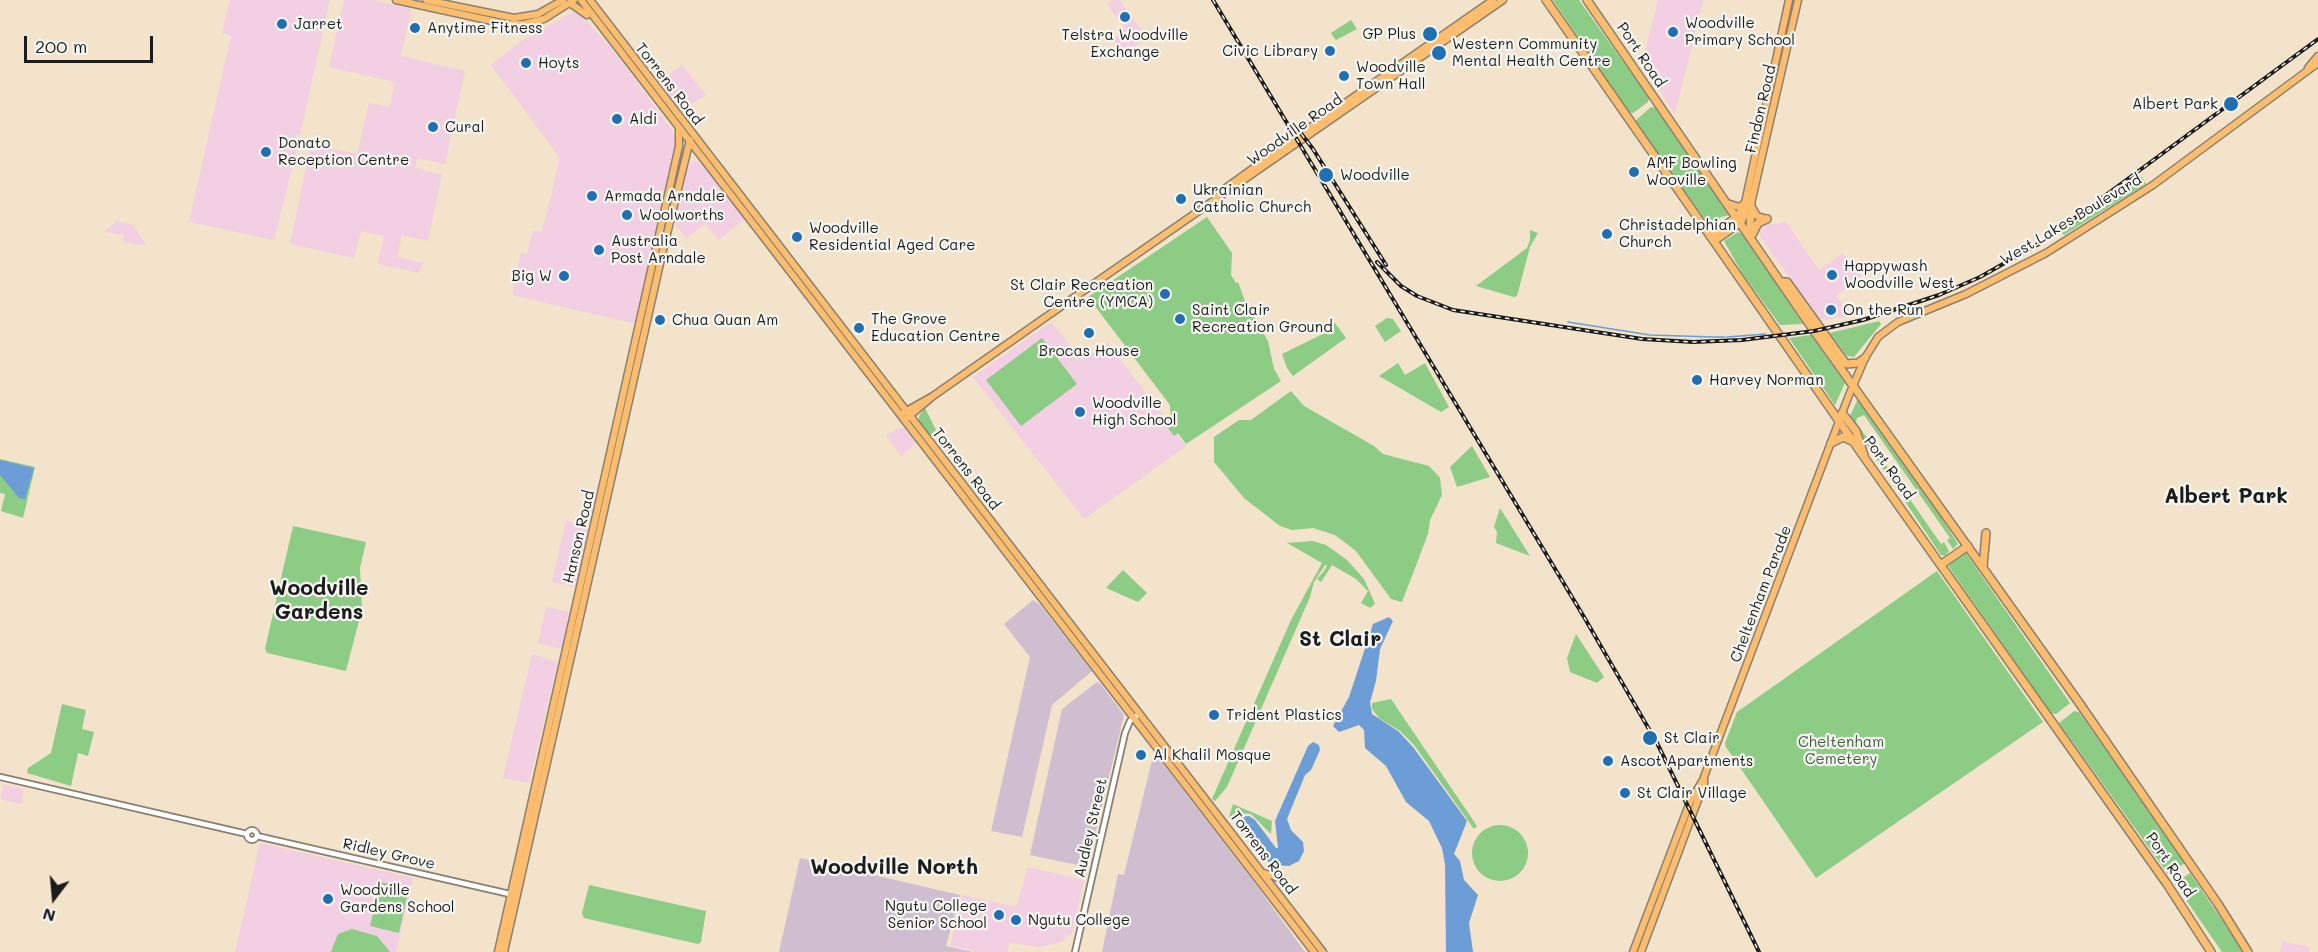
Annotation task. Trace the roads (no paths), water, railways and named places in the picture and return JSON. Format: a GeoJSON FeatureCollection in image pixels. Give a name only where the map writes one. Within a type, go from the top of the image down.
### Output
{"type":"FeatureCollection","features":[{"type":"Feature","properties":{"kind":"highway","name":"Port Road"},"geometry":{"type":"LineString","coordinates":[[1546,0],[1712,239],[1841,416],[1864,457],[2167,884],[2210,950]]}},
{"type":"Feature","properties":{"kind":"highway"},"geometry":{"type":"LineString","coordinates":[[1551,0],[1558,18]]}},
{"type":"Feature","properties":{"kind":"highway","name":"Port Road"},"geometry":{"type":"LineString","coordinates":[[1587,0],[1780,282],[2164,825],[2249,951]]}},
{"type":"Feature","properties":{"kind":"highway"},"geometry":{"type":"LineString","coordinates":[[1748,203],[1752,240]]}},
{"type":"Feature","properties":{"kind":"highway"},"geometry":{"type":"LineString","coordinates":[[1712,239],[1739,219]]}},
{"type":"Feature","properties":{"kind":"highway"},"geometry":{"type":"LineString","coordinates":[[1752,240],[1754,228],[1767,219]]}},
{"type":"Feature","properties":{"kind":"highway"},"geometry":{"type":"LineString","coordinates":[[1780,282],[1787,282],[1846,364],[1858,363],[1864,358]]}},
{"type":"Feature","properties":{"kind":"highway"},"geometry":{"type":"LineString","coordinates":[[1841,416],[1856,431],[1864,457]]}},
{"type":"Feature","properties":{"kind":"highway"},"geometry":{"type":"LineString","coordinates":[[1831,443],[1848,437],[1856,445]]}},
{"type":"Feature","properties":{"kind":"highway"},"geometry":{"type":"LineString","coordinates":[[1983,567],[1986,533]]}},
{"type":"Feature","properties":{"kind":"highway"},"geometry":{"type":"LineString","coordinates":[[1942,564],[1968,546]]}},
{"type":"Feature","properties":{"kind":"highway"},"geometry":{"type":"LineString","coordinates":[[2210,950],[2217,952]]}},
{"type":"Feature","properties":{"kind":"main road"},"geometry":{"type":"LineString","coordinates":[[396,0],[506,24],[536,21],[566,1]]}},
{"type":"Feature","properties":{"kind":"main road"},"geometry":{"type":"LineString","coordinates":[[426,0],[514,18],[538,14],[566,1]]}},
{"type":"Feature","properties":{"kind":"main road","name":"Torrens Road"},"geometry":{"type":"LineString","coordinates":[[581,0],[676,122],[691,136],[702,156],[905,416],[916,425],[1078,640]]}},
{"type":"Feature","properties":{"kind":"main road","name":"Woodville Road"},"geometry":{"type":"LineString","coordinates":[[905,416],[1492,0]]}},
{"type":"Feature","properties":{"kind":"main road","name":"Woodville Road"},"geometry":{"type":"LineString","coordinates":[[1219,195],[1226,193],[1503,0]]}},
{"type":"Feature","properties":{"kind":"main road","name":"Findon Road"},"geometry":{"type":"LineString","coordinates":[[1748,203],[1789,0]]}},
{"type":"Feature","properties":{"kind":"main road","name":"Findon Road"},"geometry":{"type":"LineString","coordinates":[[1739,219],[1748,203],[1798,0]]}},
{"type":"Feature","properties":{"kind":"main road"},"geometry":{"type":"LineString","coordinates":[[566,1],[594,17]]}},
{"type":"Feature","properties":{"kind":"main road","name":"Torrens Road"},"geometry":{"type":"LineString","coordinates":[[591,1],[905,416],[1136,716],[1323,952]]}},
{"type":"Feature","properties":{"kind":"main road","name":"West Lakes Boulevard"},"geometry":{"type":"LineString","coordinates":[[2308,69],[2318,56]]}},
{"type":"Feature","properties":{"kind":"main road","name":"West Lakes Boulevard"},"geometry":{"type":"LineString","coordinates":[[1841,416],[1864,358],[1878,337],[1890,327],[1966,294],[2046,253],[2153,185],[2318,63]]}},
{"type":"Feature","properties":{"kind":"main road"},"geometry":{"type":"LineString","coordinates":[[670,189],[680,146],[676,122]]}},
{"type":"Feature","properties":{"kind":"main road","name":"Hanson Road"},"geometry":{"type":"LineString","coordinates":[[498,952],[514,895],[691,136]]}},
{"type":"Feature","properties":{"kind":"main road","name":"Hanson Road"},"geometry":{"type":"LineString","coordinates":[[568,658],[670,189],[674,187],[691,136]]}},
{"type":"Feature","properties":{"kind":"main road"},"geometry":{"type":"LineString","coordinates":[[685,158],[691,153],[702,156]]}},
{"type":"Feature","properties":{"kind":"main road"},"geometry":{"type":"LineString","coordinates":[[1727,203],[1739,207],[1748,203],[1757,216],[1767,219]]}},
{"type":"Feature","properties":{"kind":"main road"},"geometry":{"type":"LineString","coordinates":[[663,221],[668,220],[672,214]]}},
{"type":"Feature","properties":{"kind":"main road","name":"Woodville Road"},"geometry":{"type":"LineString","coordinates":[[905,416],[920,408],[933,396]]}},
{"type":"Feature","properties":{"kind":"main road"},"geometry":{"type":"LineString","coordinates":[[916,425],[920,408]]}},
{"type":"Feature","properties":{"kind":"main road","name":"Cheltenham Parade"},"geometry":{"type":"LineString","coordinates":[[1633,952],[1690,802],[1704,777],[1841,416]]}},
{"type":"Feature","properties":{"kind":"main road","name":"Torrens Road"},"geometry":{"type":"LineString","coordinates":[[1159,745],[1314,952]]}},
{"type":"Feature","properties":{"kind":"main road","name":"Cheltenham Parade"},"geometry":{"type":"LineString","coordinates":[[1641,952],[1704,784],[1704,777]]}},
{"type":"Feature","properties":{"kind":"main road"},"geometry":{"type":"LineString","coordinates":[[1261,871],[1282,879]]}},
{"type":"Feature","properties":{"kind":"main road","name":"Hanson Road"},"geometry":{"type":"LineString","coordinates":[[504,952],[514,895]]}},
{"type":"Feature","properties":{"kind":"street","name":"Audley Street"},"geometry":{"type":"LineString","coordinates":[[1076,952],[1125,733],[1136,716]]}},
{"type":"Feature","properties":{"kind":"street","name":"Ridley Grove"},"geometry":{"type":"LineString","coordinates":[[0,777],[247,834],[252,830],[257,836],[514,895]]}},
{"type":"Feature","properties":{"kind":"water"},"geometry":{"type":"Polygon","coordinates":[[[0,460],[34,468],[25,499],[19,498],[0,475],[0,460]]]}},
{"type":"Feature","properties":{"kind":"water"},"geometry":{"type":"Polygon","coordinates":[[[1389,617],[1393,621],[1380,649],[1376,681],[1370,702],[1372,714],[1398,731],[1413,747],[1467,821],[1454,854],[1460,861],[1464,880],[1478,895],[1469,923],[1473,952],[1446,952],[1445,864],[1442,848],[1429,821],[1406,802],[1386,766],[1365,748],[1364,730],[1359,725],[1339,732],[1333,726],[1349,697],[1373,624],[1389,617]]]}},
{"type":"Feature","properties":{"kind":"water"},"geometry":{"type":"Polygon","coordinates":[[[1313,742],[1319,745],[1320,750],[1311,770],[1305,775],[1287,819],[1291,830],[1303,842],[1304,851],[1299,861],[1289,866],[1272,865],[1257,851],[1240,817],[1249,816],[1255,820],[1278,848],[1275,821],[1308,746],[1313,742]]]}},
{"type":"Feature","properties":{"kind":"waterway"},"geometry":{"type":"LineString","coordinates":[[1568,322],[1650,335],[1714,337]]}},
{"type":"Feature","properties":{"kind":"waterway"},"geometry":{"type":"LineString","coordinates":[[1727,337],[1766,334]]}},
{"type":"Feature","properties":{"kind":"waterway"},"geometry":{"type":"LineString","coordinates":[[1715,337],[1725,337]]}},
{"type":"Feature","properties":{"kind":"railway"},"geometry":{"type":"LineString","coordinates":[[1213,0],[1584,617],[1657,743],[1759,952]]}},
{"type":"Feature","properties":{"kind":"railway"},"geometry":{"type":"LineString","coordinates":[[1377,262],[1401,286],[1417,296],[1453,310],[1642,339],[1693,342],[1742,340],[1814,331],[1863,320],[1939,295],[1980,277],[2042,242],[2318,39]]}},
{"type":"Feature","properties":{"kind":"railway"},"geometry":{"type":"LineString","coordinates":[[1296,127],[1313,149],[1386,265]]}},
{"type":"Feature","properties":{"kind":"place","name":"Telstra Woodville Exchange"},"geometry":{"type":"Point","coordinates":[1125,17]}},
{"type":"Feature","properties":{"kind":"place","name":"Jarret"},"geometry":{"type":"Point","coordinates":[282,24]}},
{"type":"Feature","properties":{"kind":"place","name":"Anytime Fitness"},"geometry":{"type":"Point","coordinates":[415,28]}},
{"type":"Feature","properties":{"kind":"place","name":"Woodville Primary School"},"geometry":{"type":"Point","coordinates":[1673,32]}},
{"type":"Feature","properties":{"kind":"place","name":"GP Plus"},"geometry":{"type":"Point","coordinates":[1430,34]}},
{"type":"Feature","properties":{"kind":"place","name":"Civic Library"},"geometry":{"type":"Point","coordinates":[1330,51]}},
{"type":"Feature","properties":{"kind":"place","name":"Western Community Mental Health Centre"},"geometry":{"type":"Point","coordinates":[1439,53]}},
{"type":"Feature","properties":{"kind":"place","name":"Hoyts"},"geometry":{"type":"Point","coordinates":[526,63]}},
{"type":"Feature","properties":{"kind":"place","name":"Woodville Town Hall"},"geometry":{"type":"Point","coordinates":[1344,76]}},
{"type":"Feature","properties":{"kind":"place","name":"Albert Park"},"geometry":{"type":"Point","coordinates":[2231,104]}},
{"type":"Feature","properties":{"kind":"place","name":"Aldi"},"geometry":{"type":"Point","coordinates":[617,119]}},
{"type":"Feature","properties":{"kind":"place","name":"Cural"},"geometry":{"type":"Point","coordinates":[433,127]}},
{"type":"Feature","properties":{"kind":"place","name":"Donato Reception Centre"},"geometry":{"type":"Point","coordinates":[266,152]}},
{"type":"Feature","properties":{"kind":"place","name":"AMF Bowling Wooville"},"geometry":{"type":"Point","coordinates":[1634,172]}},
{"type":"Feature","properties":{"kind":"place","name":"Woodville"},"geometry":{"type":"Point","coordinates":[1326,175]}},
{"type":"Feature","properties":{"kind":"place","name":"Armada Arndale"},"geometry":{"type":"Point","coordinates":[592,196]}},
{"type":"Feature","properties":{"kind":"place","name":"Ukrainian Catholic Church"},"geometry":{"type":"Point","coordinates":[1181,199]}},
{"type":"Feature","properties":{"kind":"place","name":"Woolworths"},"geometry":{"type":"Point","coordinates":[627,215]}},
{"type":"Feature","properties":{"kind":"place","name":"Christadelphian Church"},"geometry":{"type":"Point","coordinates":[1607,234]}},
{"type":"Feature","properties":{"kind":"place","name":"Woodville Residential Aged Care"},"geometry":{"type":"Point","coordinates":[797,237]}},
{"type":"Feature","properties":{"kind":"place","name":"Australia Post Arndale"},"geometry":{"type":"Point","coordinates":[599,250]}},
{"type":"Feature","properties":{"kind":"place","name":"Happywash Woodville West"},"geometry":{"type":"Point","coordinates":[1832,275]}},
{"type":"Feature","properties":{"kind":"place","name":"Big W"},"geometry":{"type":"Point","coordinates":[564,276]}},
{"type":"Feature","properties":{"kind":"place","name":"St Clair Recreation Centre (YMCA)"},"geometry":{"type":"Point","coordinates":[1165,294]}},
{"type":"Feature","properties":{"kind":"place","name":"On the Run"},"geometry":{"type":"Point","coordinates":[1831,310]}},
{"type":"Feature","properties":{"kind":"place","name":"Saint Clair Recreation Ground"},"geometry":{"type":"Point","coordinates":[1180,319]}},
{"type":"Feature","properties":{"kind":"place","name":"Chua Quan Am"},"geometry":{"type":"Point","coordinates":[660,320]}},
{"type":"Feature","properties":{"kind":"place","name":"The Grove Education Centre"},"geometry":{"type":"Point","coordinates":[859,328]}},
{"type":"Feature","properties":{"kind":"place","name":"Brocas House"},"geometry":{"type":"Point","coordinates":[1089,333]}},
{"type":"Feature","properties":{"kind":"place","name":"Harvey Norman"},"geometry":{"type":"Point","coordinates":[1697,380]}},
{"type":"Feature","properties":{"kind":"place","name":"Woodville High School"},"geometry":{"type":"Point","coordinates":[1080,412]}},
{"type":"Feature","properties":{"kind":"place","name":"Trident Plastics"},"geometry":{"type":"Point","coordinates":[1214,715]}},
{"type":"Feature","properties":{"kind":"place","name":"St Clair"},"geometry":{"type":"Point","coordinates":[1650,738]}},
{"type":"Feature","properties":{"kind":"place","name":"Al Khalil Mosque"},"geometry":{"type":"Point","coordinates":[1141,755]}},
{"type":"Feature","properties":{"kind":"place","name":"Ascot Apartments"},"geometry":{"type":"Point","coordinates":[1608,761]}},
{"type":"Feature","properties":{"kind":"place","name":"St Clair Village"},"geometry":{"type":"Point","coordinates":[1625,793]}},
{"type":"Feature","properties":{"kind":"place","name":"Woodville Gardens School"},"geometry":{"type":"Point","coordinates":[328,899]}},
{"type":"Feature","properties":{"kind":"place","name":"Ngutu College Senior School"},"geometry":{"type":"Point","coordinates":[999,915]}},
{"type":"Feature","properties":{"kind":"place","name":"Ngutu College"},"geometry":{"type":"Point","coordinates":[1016,920]}},
{"type":"Feature","properties":{"kind":"district","name":"Albert Park"},"geometry":{"type":"Point","coordinates":[2226,497]}},
{"type":"Feature","properties":{"kind":"district","name":"Woodville Gardens"},"geometry":{"type":"Point","coordinates":[319,601]}},
{"type":"Feature","properties":{"kind":"district","name":"St Clair"},"geometry":{"type":"Point","coordinates":[1340,640]}},
{"type":"Feature","properties":{"kind":"district","name":"Woodville North"},"geometry":{"type":"Point","coordinates":[894,868]}},
{"type":"Feature","properties":{"kind":"park label","name":"Cheltenham Cemetery"},"geometry":{"type":"Point","coordinates":[1841,750]}}]}
